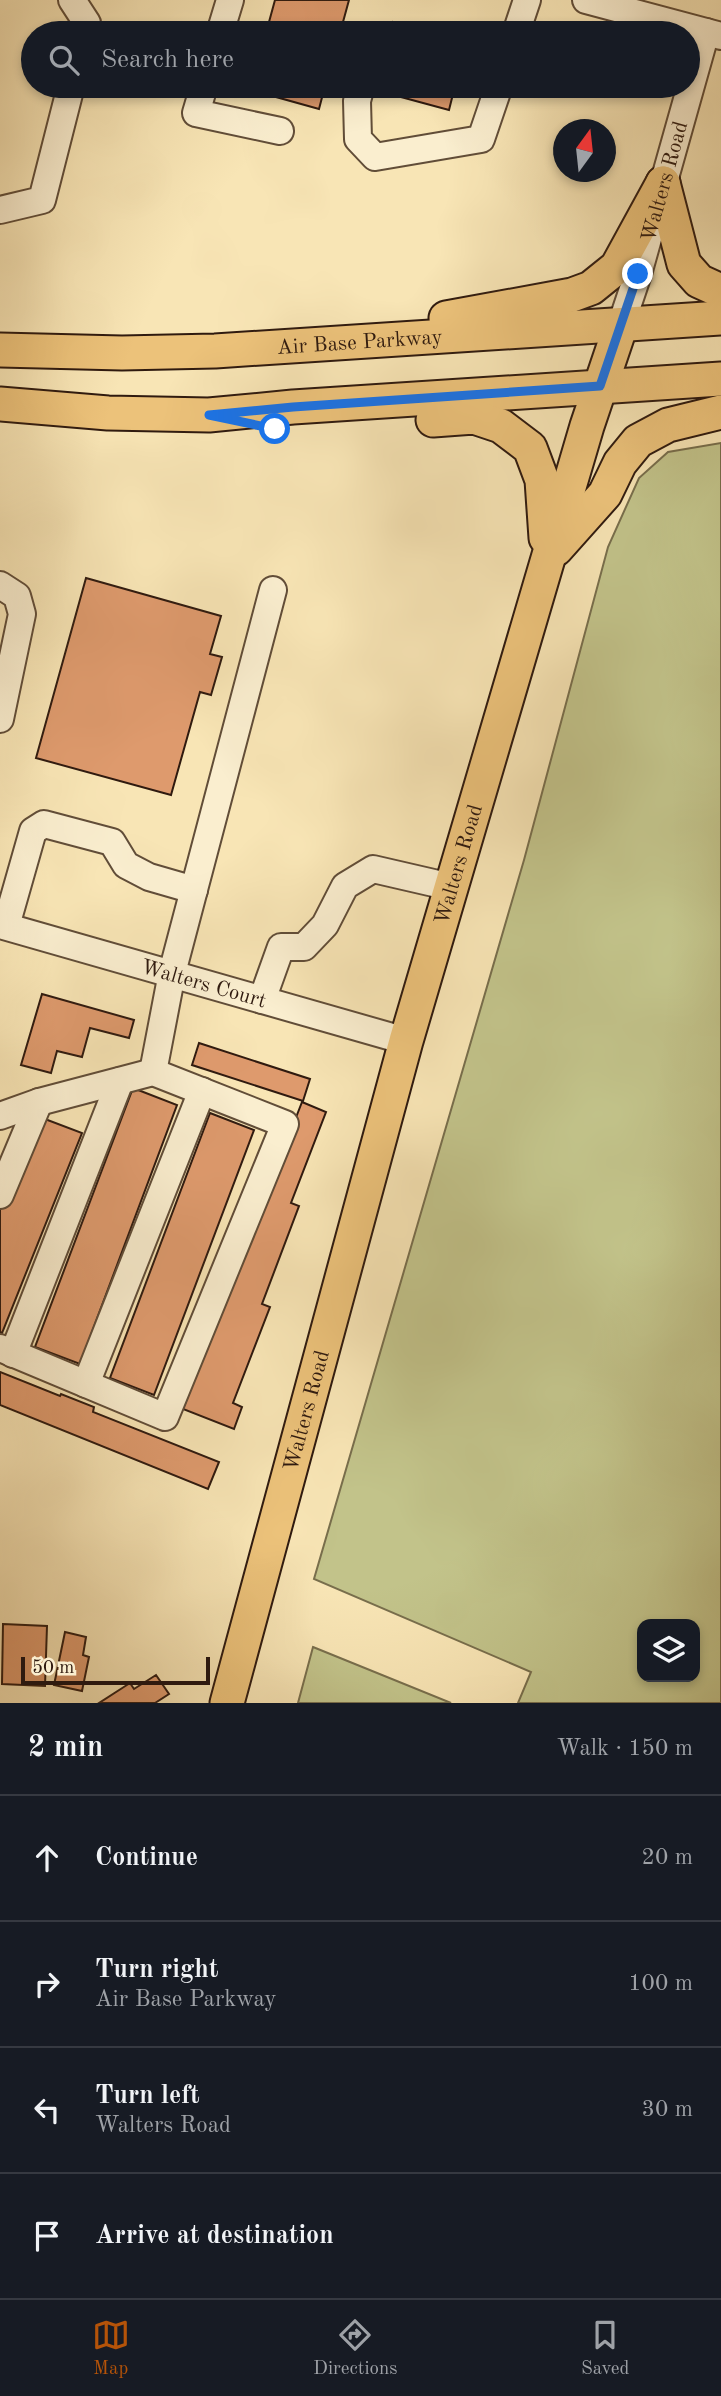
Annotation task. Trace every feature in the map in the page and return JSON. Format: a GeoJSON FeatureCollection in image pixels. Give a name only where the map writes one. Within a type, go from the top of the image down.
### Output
{"type":"FeatureCollection","features":[{"type":"Feature","properties":{"kind":"main road"},"geometry":{"type":"LineString","coordinates":[[663,183],[684,264],[699,281],[721,291]]}},
{"type":"Feature","properties":{"kind":"main road"},"geometry":{"type":"LineString","coordinates":[[362,343],[431,320],[572,295],[591,288],[617,267],[663,183]]}},
{"type":"Feature","properties":{"kind":"main road","name":"Air Base Parkway"},"geometry":{"type":"LineString","coordinates":[[0,350],[136,353],[362,343],[721,318]]}},
{"type":"Feature","properties":{"kind":"main road","name":"Walters Road"},"geometry":{"type":"LineString","coordinates":[[227,1703],[406,1041],[548,559],[621,325]]}},
{"type":"Feature","properties":{"kind":"main road"},"geometry":{"type":"LineString","coordinates":[[0,404],[108,414],[209,415],[721,379]]}},
{"type":"Feature","properties":{"kind":"main road"},"geometry":{"type":"LineString","coordinates":[[548,559],[605,494],[620,463],[638,441],[668,425],[721,412]]}},
{"type":"Feature","properties":{"kind":"main road"},"geometry":{"type":"LineString","coordinates":[[209,415],[275,429],[474,417],[501,426],[530,449],[542,480],[548,559]]}},
{"type":"Feature","properties":{"kind":"street"},"geometry":{"type":"LineString","coordinates":[[72,0],[86,21]]}},
{"type":"Feature","properties":{"kind":"street"},"geometry":{"type":"LineString","coordinates":[[224,21],[230,0]]}},
{"type":"Feature","properties":{"kind":"street"},"geometry":{"type":"LineString","coordinates":[[520,21],[527,0]]}},
{"type":"Feature","properties":{"kind":"street"},"geometry":{"type":"LineString","coordinates":[[595,1],[667,21]]}},
{"type":"Feature","properties":{"kind":"street","name":"Walters Road"},"geometry":{"type":"LineString","coordinates":[[700,73],[713,34]]}},
{"type":"Feature","properties":{"kind":"street"},"geometry":{"type":"LineString","coordinates":[[0,210],[42,200],[68,98]]}},
{"type":"Feature","properties":{"kind":"street"},"geometry":{"type":"LineString","coordinates":[[200,98],[196,113],[280,131]]}},
{"type":"Feature","properties":{"kind":"street"},"geometry":{"type":"LineString","coordinates":[[358,98],[358,139],[375,157],[481,139],[495,98]]}},
{"type":"Feature","properties":{"kind":"street","name":"Walters Road"},"geometry":{"type":"LineString","coordinates":[[621,325],[692,98]]}},
{"type":"Feature","properties":{"kind":"street"},"geometry":{"type":"LineString","coordinates":[[0,585],[17,596],[22,614],[6,659],[0,719]]}},
{"type":"Feature","properties":{"kind":"street"},"geometry":{"type":"LineString","coordinates":[[153,1072],[172,974],[273,590]]}},
{"type":"Feature","properties":{"kind":"street"},"geometry":{"type":"LineString","coordinates":[[3,925],[33,831],[44,824],[112,842],[126,865],[149,877],[194,890]]}},
{"type":"Feature","properties":{"kind":"street"},"geometry":{"type":"LineString","coordinates":[[262,1000],[281,947],[304,947],[325,925],[345,886],[373,869],[451,887]]}},
{"type":"Feature","properties":{"kind":"street","name":"Walters Court"},"geometry":{"type":"LineString","coordinates":[[3,925],[406,1041]]}},
{"type":"Feature","properties":{"kind":"street"},"geometry":{"type":"LineString","coordinates":[[0,1116],[39,1102],[153,1072],[285,1124],[165,1417],[7,1351],[120,1081]]}},
{"type":"Feature","properties":{"kind":"street"},"geometry":{"type":"LineString","coordinates":[[86,1384],[202,1091]]}},
{"type":"Feature","properties":{"kind":"street"},"geometry":{"type":"LineString","coordinates":[[0,1195],[39,1102]]}},
{"type":"Feature","properties":{"kind":"green space"},"geometry":{"type":"Polygon","coordinates":[[[721,443],[721,1703],[518,1703],[531,1672],[314,1579],[524,860],[608,547],[639,478],[668,452],[721,443]]]}},
{"type":"Feature","properties":{"kind":"green space"},"geometry":{"type":"Polygon","coordinates":[[[313,1647],[451,1703],[298,1703],[313,1647]]]}},
{"type":"Feature","properties":{"kind":"building"},"geometry":{"type":"Polygon","coordinates":[[[275,0],[349,0],[343,21],[269,21],[275,0]]]}},
{"type":"Feature","properties":{"kind":"building"},"geometry":{"type":"Polygon","coordinates":[[[280,98],[322,98],[319,109],[280,98]]]}},
{"type":"Feature","properties":{"kind":"building"},"geometry":{"type":"Polygon","coordinates":[[[405,98],[452,98],[449,110],[405,98]]]}},
{"type":"Feature","properties":{"kind":"building"},"geometry":{"type":"Polygon","coordinates":[[[86,578],[221,616],[210,654],[222,657],[211,695],[200,692],[171,795],[36,758],[86,578]]]}},
{"type":"Feature","properties":{"kind":"building"},"geometry":{"type":"Polygon","coordinates":[[[42,994],[134,1020],[129,1038],[90,1028],[82,1057],[57,1051],[51,1073],[21,1065],[42,994]]]}},
{"type":"Feature","properties":{"kind":"building"},"geometry":{"type":"Polygon","coordinates":[[[199,1043],[310,1079],[303,1101],[192,1065],[199,1043]]]}},
{"type":"Feature","properties":{"kind":"building"},"geometry":{"type":"Polygon","coordinates":[[[133,1088],[177,1105],[80,1364],[35,1347],[133,1088]]]}},
{"type":"Feature","properties":{"kind":"building"},"geometry":{"type":"Polygon","coordinates":[[[302,1102],[326,1112],[291,1203],[299,1206],[262,1304],[270,1307],[233,1403],[242,1407],[234,1429],[183,1409],[302,1102]]]}},
{"type":"Feature","properties":{"kind":"building"},"geometry":{"type":"Polygon","coordinates":[[[210,1113],[254,1130],[154,1395],[110,1378],[210,1113]]]}},
{"type":"Feature","properties":{"kind":"building"},"geometry":{"type":"Polygon","coordinates":[[[37,1116],[82,1133],[2,1333],[0,1210],[37,1116]]]}},
{"type":"Feature","properties":{"kind":"building"},"geometry":{"type":"Polygon","coordinates":[[[0,1372],[94,1407],[93,1412],[219,1462],[208,1489],[0,1405],[0,1372]]]}},
{"type":"Feature","properties":{"kind":"building"},"geometry":{"type":"Polygon","coordinates":[[[3,1624],[47,1626],[45,1686],[2,1684],[3,1624]]]}},
{"type":"Feature","properties":{"kind":"building"},"geometry":{"type":"Polygon","coordinates":[[[65,1632],[86,1637],[83,1655],[89,1657],[82,1691],[54,1685],[65,1632]]]}},
{"type":"Feature","properties":{"kind":"building"},"geometry":{"type":"Polygon","coordinates":[[[156,1675],[169,1694],[155,1703],[99,1703],[130,1683],[134,1689],[156,1675]]]}},
{"type":"Feature","properties":{"kind":"route"},"geometry":{"type":"LineString","coordinates":[[275,429],[209,415],[600,386],[638,274]]}}]}
